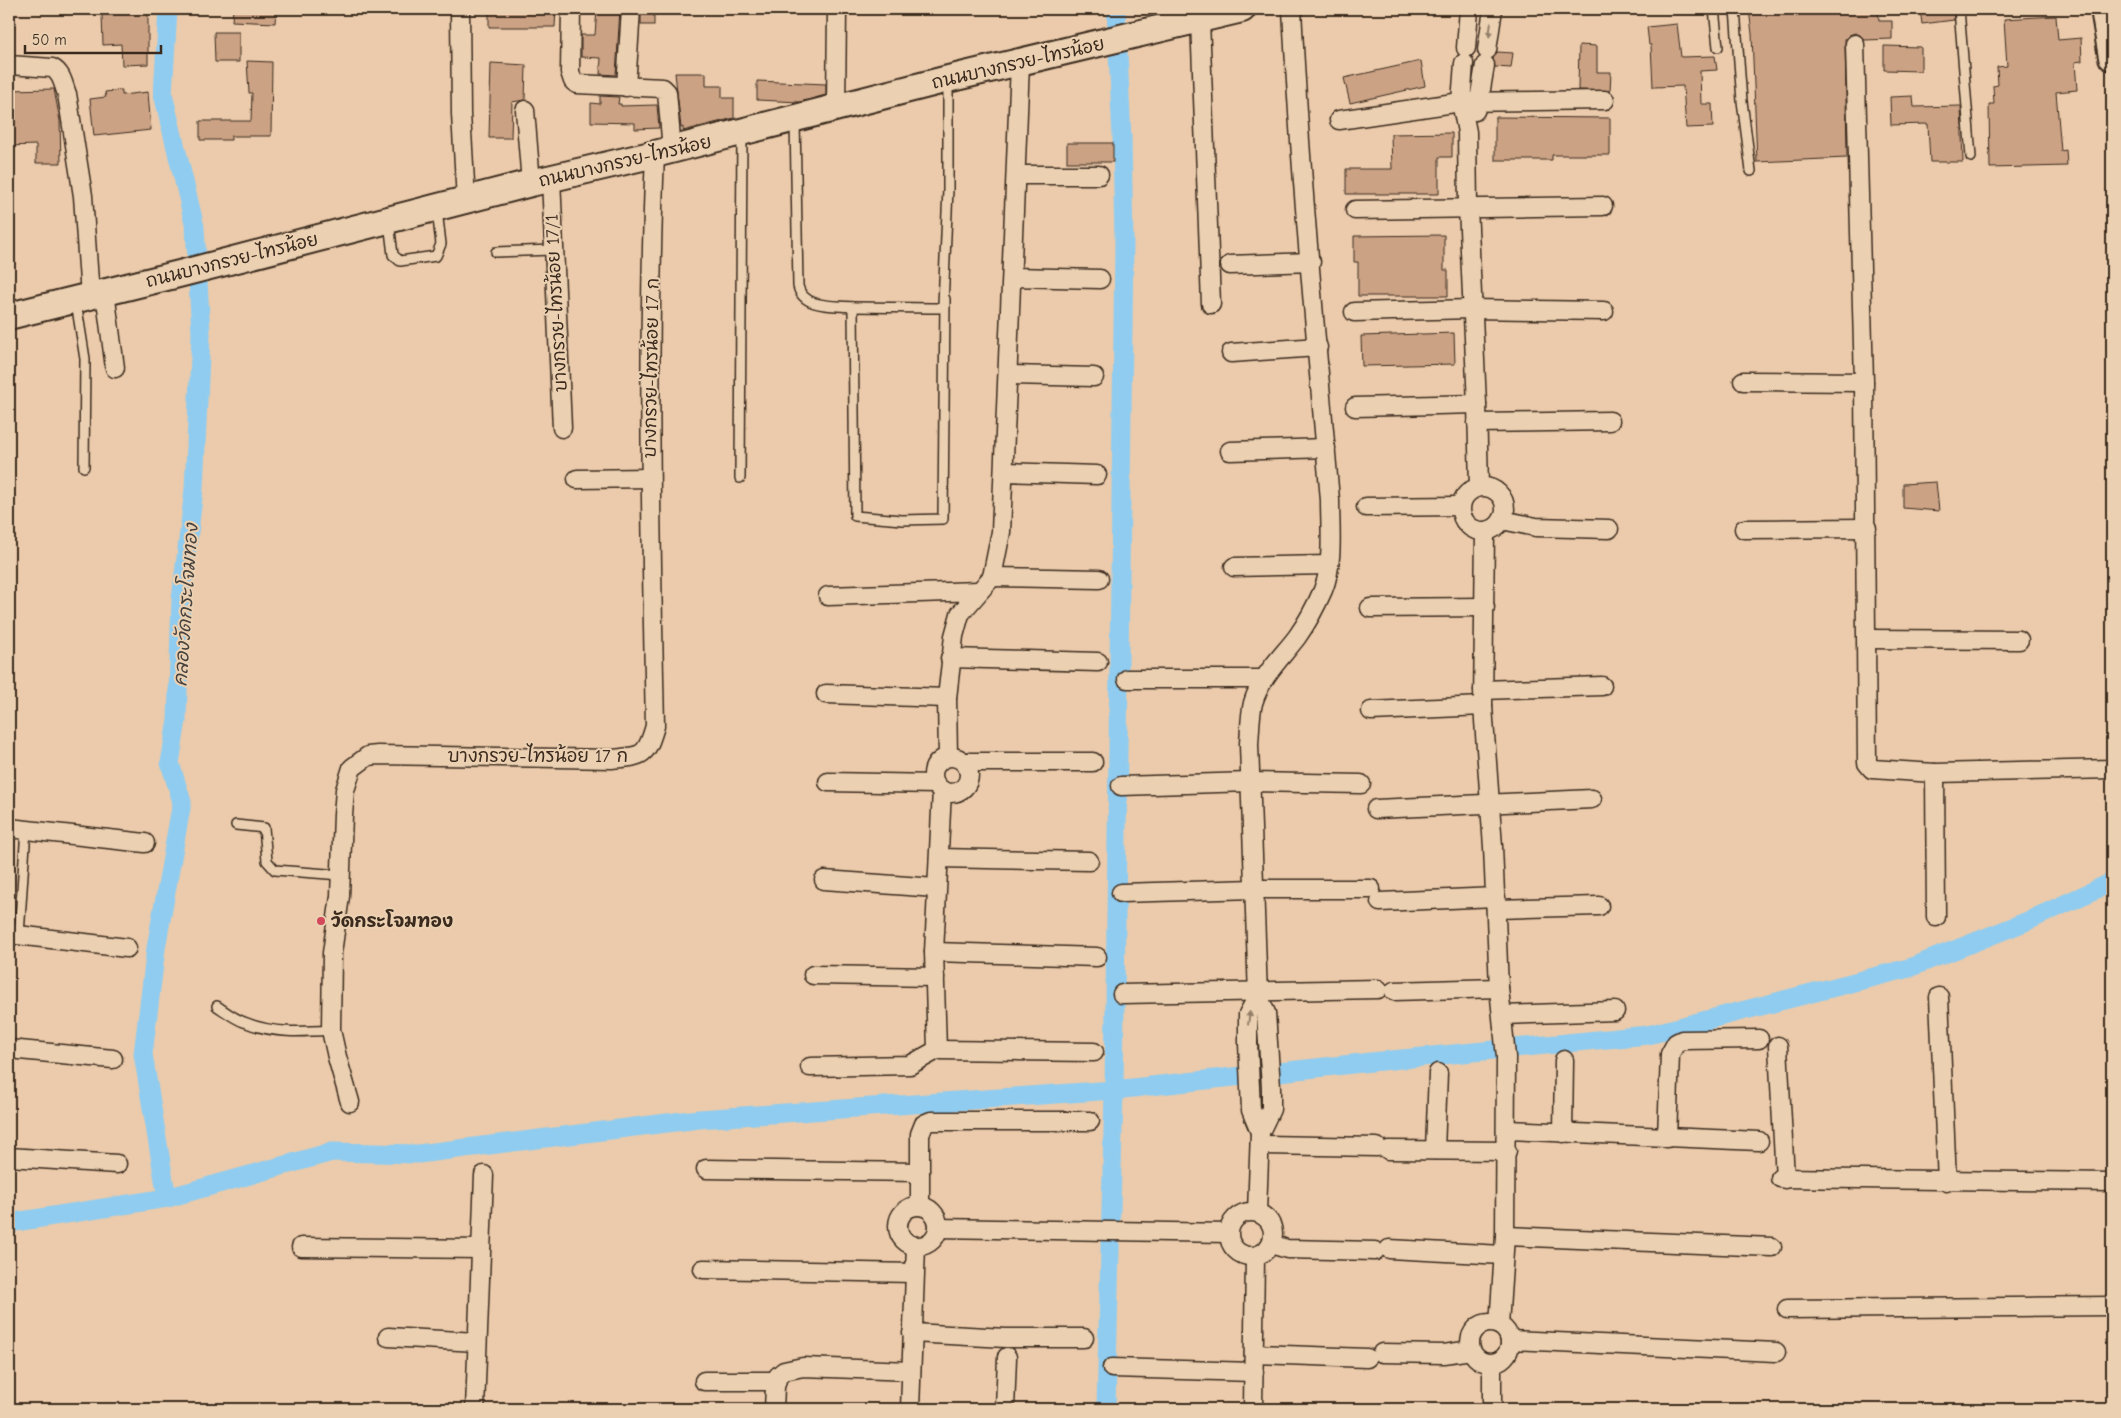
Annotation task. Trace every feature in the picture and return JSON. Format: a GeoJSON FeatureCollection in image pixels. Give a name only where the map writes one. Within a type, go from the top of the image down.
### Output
{"type":"FeatureCollection","features":[{"type":"Feature","properties":{"kind":"main road","name":"ถนนบางกรวย-ไทรน้อย"},"geometry":{"type":"LineString","coordinates":[[9,316],[948,79],[1081,49],[1160,29],[1205,15],[1242,9]]}},
{"type":"Feature","properties":{"kind":"main road"},"geometry":{"type":"LineString","coordinates":[[2104,9],[2112,56]]}},
{"type":"Feature","properties":{"kind":"street"},"geometry":{"type":"LineString","coordinates":[[460,9],[466,200]]}},
{"type":"Feature","properties":{"kind":"street","name":"บางกรวย-ไทรน้อย 17 ก"},"geometry":{"type":"LineString","coordinates":[[350,1102],[331,1030],[332,953],[341,875],[345,790],[352,768],[368,756],[612,759],[638,757],[649,746],[655,726],[650,478],[652,225],[664,152],[667,92],[658,87],[577,84],[573,81],[570,72],[571,9]]}},
{"type":"Feature","properties":{"kind":"street"},"geometry":{"type":"LineString","coordinates":[[626,86],[631,9]]}},
{"type":"Feature","properties":{"kind":"street"},"geometry":{"type":"LineString","coordinates":[[836,108],[837,9]]}},
{"type":"Feature","properties":{"kind":"street"},"geometry":{"type":"LineString","coordinates":[[1257,1212],[1260,1139],[1271,1109],[1271,1087],[1266,1013],[1258,994],[1249,744],[1253,703],[1263,679],[1311,615],[1324,588],[1329,565],[1330,500],[1298,125],[1292,9]]}},
{"type":"Feature","properties":{"kind":"street"},"geometry":{"type":"LineString","coordinates":[[1469,9],[1461,102],[1467,132],[1472,309],[1478,404],[1479,487]]}},
{"type":"Feature","properties":{"kind":"street"},"geometry":{"type":"LineString","coordinates":[[1467,132],[1479,101],[1493,9]]}},
{"type":"Feature","properties":{"kind":"street"},"geometry":{"type":"LineString","coordinates":[[1205,15],[1211,304]]}},
{"type":"Feature","properties":{"kind":"street"},"geometry":{"type":"LineString","coordinates":[[1855,44],[1864,382],[1867,763],[1872,769],[1882,771],[1935,773],[2112,769]]}},
{"type":"Feature","properties":{"kind":"street"},"geometry":{"type":"LineString","coordinates":[[828,782],[939,787],[950,793],[958,792],[965,786],[969,778],[969,770],[956,759],[947,698],[950,658],[960,614],[992,576],[1001,532],[1005,472],[1020,63]]}},
{"type":"Feature","properties":{"kind":"street"},"geometry":{"type":"LineString","coordinates":[[9,65],[52,68],[58,71],[62,79],[83,196],[90,296],[115,368]]}},
{"type":"Feature","properties":{"kind":"street"},"geometry":{"type":"LineString","coordinates":[[1339,120],[1461,102],[1605,100]]}},
{"type":"Feature","properties":{"kind":"street","name":"บางกรวย-ไทรน้อย 17/1"},"geometry":{"type":"LineString","coordinates":[[525,110],[554,250],[562,428]]}},
{"type":"Feature","properties":{"kind":"street"},"geometry":{"type":"LineString","coordinates":[[1016,174],[1099,175]]}},
{"type":"Feature","properties":{"kind":"street"},"geometry":{"type":"LineString","coordinates":[[1355,210],[1603,206]]}},
{"type":"Feature","properties":{"kind":"street"},"geometry":{"type":"LineString","coordinates":[[1230,265],[1311,262]]}},
{"type":"Feature","properties":{"kind":"street"},"geometry":{"type":"LineString","coordinates":[[1012,277],[1100,280]]}},
{"type":"Feature","properties":{"kind":"street"},"geometry":{"type":"LineString","coordinates":[[1354,312],[1472,309],[1604,311]]}},
{"type":"Feature","properties":{"kind":"street"},"geometry":{"type":"LineString","coordinates":[[1231,353],[1318,347]]}},
{"type":"Feature","properties":{"kind":"street"},"geometry":{"type":"LineString","coordinates":[[1008,375],[1094,377]]}},
{"type":"Feature","properties":{"kind":"street"},"geometry":{"type":"LineString","coordinates":[[1743,381],[1864,382]]}},
{"type":"Feature","properties":{"kind":"street"},"geometry":{"type":"LineString","coordinates":[[1355,407],[1478,404]]}},
{"type":"Feature","properties":{"kind":"street"},"geometry":{"type":"LineString","coordinates":[[1478,423],[1610,421]]}},
{"type":"Feature","properties":{"kind":"street"},"geometry":{"type":"LineString","coordinates":[[1230,451],[1326,448]]}},
{"type":"Feature","properties":{"kind":"street"},"geometry":{"type":"LineString","coordinates":[[1005,472],[1097,475]]}},
{"type":"Feature","properties":{"kind":"street"},"geometry":{"type":"LineString","coordinates":[[577,479],[650,478]]}},
{"type":"Feature","properties":{"kind":"street"},"geometry":{"type":"LineString","coordinates":[[1479,487],[1489,487],[1498,492],[1504,501],[1505,511],[1502,520],[1495,528],[1485,531],[1475,529],[1467,524],[1462,516],[1461,506],[1464,497],[1470,490],[1479,487]]}},
{"type":"Feature","properties":{"kind":"street"},"geometry":{"type":"LineString","coordinates":[[1366,507],[1461,506]]}},
{"type":"Feature","properties":{"kind":"street"},"geometry":{"type":"LineString","coordinates":[[1502,520],[1536,527],[1609,529]]}},
{"type":"Feature","properties":{"kind":"street"},"geometry":{"type":"LineString","coordinates":[[1744,529],[1866,528]]}},
{"type":"Feature","properties":{"kind":"street"},"geometry":{"type":"LineString","coordinates":[[1485,531],[1483,698],[1496,903],[1499,988],[1506,1057],[1507,1151],[1505,1236],[1499,1326]]}},
{"type":"Feature","properties":{"kind":"street"},"geometry":{"type":"LineString","coordinates":[[1234,567],[1329,565]]}},
{"type":"Feature","properties":{"kind":"street"},"geometry":{"type":"LineString","coordinates":[[992,576],[1098,579]]}},
{"type":"Feature","properties":{"kind":"street"},"geometry":{"type":"LineString","coordinates":[[828,596],[979,591]]}},
{"type":"Feature","properties":{"kind":"street"},"geometry":{"type":"LineString","coordinates":[[1370,608],[1484,607]]}},
{"type":"Feature","properties":{"kind":"street"},"geometry":{"type":"LineString","coordinates":[[1867,639],[2020,640]]}},
{"type":"Feature","properties":{"kind":"street"},"geometry":{"type":"LineString","coordinates":[[950,658],[1098,662]]}},
{"type":"Feature","properties":{"kind":"street"},"geometry":{"type":"LineString","coordinates":[[1127,679],[1263,679]]}},
{"type":"Feature","properties":{"kind":"street"},"geometry":{"type":"LineString","coordinates":[[1371,711],[1602,686]]}},
{"type":"Feature","properties":{"kind":"street"},"geometry":{"type":"LineString","coordinates":[[826,694],[947,698]]}},
{"type":"Feature","properties":{"kind":"street"},"geometry":{"type":"LineString","coordinates":[[937,1050],[934,952],[939,858],[939,787],[933,776],[935,767],[940,760],[956,759],[1093,762]]}},
{"type":"Feature","properties":{"kind":"street"},"geometry":{"type":"LineString","coordinates":[[1935,773],[1936,917]]}},
{"type":"Feature","properties":{"kind":"street"},"geometry":{"type":"LineString","coordinates":[[1121,786],[1250,782],[1361,784]]}},
{"type":"Feature","properties":{"kind":"street"},"geometry":{"type":"LineString","coordinates":[[1376,809],[1592,799]]}},
{"type":"Feature","properties":{"kind":"street"},"geometry":{"type":"LineString","coordinates":[[9,828],[145,843]]}},
{"type":"Feature","properties":{"kind":"street"},"geometry":{"type":"LineString","coordinates":[[939,858],[1089,861]]}},
{"type":"Feature","properties":{"kind":"street"},"geometry":{"type":"LineString","coordinates":[[824,880],[936,888]]}},
{"type":"Feature","properties":{"kind":"street"},"geometry":{"type":"LineString","coordinates":[[1121,893],[1254,889],[1496,903],[1600,906]]}},
{"type":"Feature","properties":{"kind":"street"},"geometry":{"type":"LineString","coordinates":[[14,935],[127,948]]}},
{"type":"Feature","properties":{"kind":"street"},"geometry":{"type":"LineString","coordinates":[[934,952],[1097,957]]}},
{"type":"Feature","properties":{"kind":"street"},"geometry":{"type":"LineString","coordinates":[[813,976],[935,977]]}},
{"type":"Feature","properties":{"kind":"street"},"geometry":{"type":"LineString","coordinates":[[1122,994],[1258,994],[1499,988]]}},
{"type":"Feature","properties":{"kind":"street"},"geometry":{"type":"LineString","coordinates":[[1258,994],[1248,1014],[1248,1043],[1251,1110],[1260,1139]]}},
{"type":"Feature","properties":{"kind":"street"},"geometry":{"type":"LineString","coordinates":[[1939,997],[1946,1182]]}},
{"type":"Feature","properties":{"kind":"street"},"geometry":{"type":"LineString","coordinates":[[1503,1015],[1615,1011]]}},
{"type":"Feature","properties":{"kind":"street"},"geometry":{"type":"LineString","coordinates":[[1668,1138],[1670,1054],[1676,1042],[1682,1040],[1759,1039]]}},
{"type":"Feature","properties":{"kind":"street"},"geometry":{"type":"LineString","coordinates":[[1778,1046],[1783,1179],[1946,1182],[2112,1182]]}},
{"type":"Feature","properties":{"kind":"street"},"geometry":{"type":"LineString","coordinates":[[9,1049],[113,1059]]}},
{"type":"Feature","properties":{"kind":"street"},"geometry":{"type":"LineString","coordinates":[[810,1066],[910,1065],[937,1050],[1094,1052]]}},
{"type":"Feature","properties":{"kind":"street"},"geometry":{"type":"LineString","coordinates":[[1563,1133],[1564,1060]]}},
{"type":"Feature","properties":{"kind":"street"},"geometry":{"type":"LineString","coordinates":[[1435,1150],[1438,1073]]}},
{"type":"Feature","properties":{"kind":"street"},"geometry":{"type":"LineString","coordinates":[[920,1206],[921,1127],[924,1124],[931,1121],[1090,1121]]}},
{"type":"Feature","properties":{"kind":"street"},"geometry":{"type":"LineString","coordinates":[[1507,1130],[1759,1142]]}},
{"type":"Feature","properties":{"kind":"street"},"geometry":{"type":"LineString","coordinates":[[1260,1139],[1383,1149],[1507,1151]]}},
{"type":"Feature","properties":{"kind":"street"},"geometry":{"type":"LineString","coordinates":[[9,1157],[117,1164]]}},
{"type":"Feature","properties":{"kind":"street"},"geometry":{"type":"LineString","coordinates":[[706,1169],[920,1172]]}},
{"type":"Feature","properties":{"kind":"street"},"geometry":{"type":"LineString","coordinates":[[475,1409],[484,1175]]}},
{"type":"Feature","properties":{"kind":"street"},"geometry":{"type":"LineString","coordinates":[[920,1206],[933,1213],[938,1228],[937,1233],[930,1241],[921,1246],[916,1246],[902,1238],[898,1224],[905,1210],[920,1206]]}},
{"type":"Feature","properties":{"kind":"street"},"geometry":{"type":"LineString","coordinates":[[1250,1211],[1257,1212],[1268,1219],[1272,1225],[1273,1238],[1271,1244],[1261,1253],[1255,1256],[1248,1256],[1236,1250],[1229,1239],[1228,1233],[1230,1226],[1238,1216],[1250,1211]]}},
{"type":"Feature","properties":{"kind":"street"},"geometry":{"type":"LineString","coordinates":[[938,1228],[1088,1229],[1228,1233]]}},
{"type":"Feature","properties":{"kind":"street"},"geometry":{"type":"LineString","coordinates":[[1505,1236],[1772,1247]]}},
{"type":"Feature","properties":{"kind":"street"},"geometry":{"type":"LineString","coordinates":[[1271,1244],[1287,1249],[1382,1250],[1503,1255]]}},
{"type":"Feature","properties":{"kind":"street"},"geometry":{"type":"LineString","coordinates":[[910,1409],[916,1246]]}},
{"type":"Feature","properties":{"kind":"street"},"geometry":{"type":"LineString","coordinates":[[301,1247],[481,1249]]}},
{"type":"Feature","properties":{"kind":"street"},"geometry":{"type":"LineString","coordinates":[[1253,1409],[1255,1256]]}},
{"type":"Feature","properties":{"kind":"street"},"geometry":{"type":"LineString","coordinates":[[703,1269],[914,1273]]}},
{"type":"Feature","properties":{"kind":"street"},"geometry":{"type":"LineString","coordinates":[[1787,1309],[2112,1306]]}},
{"type":"Feature","properties":{"kind":"street"},"geometry":{"type":"LineString","coordinates":[[1486,1323],[1499,1326],[1504,1329],[1510,1340],[1508,1353],[1504,1358],[1492,1363],[1482,1362],[1471,1350],[1471,1337],[1480,1326],[1486,1323]]}},
{"type":"Feature","properties":{"kind":"street"},"geometry":{"type":"LineString","coordinates":[[912,1333],[1006,1338],[1084,1338]]}},
{"type":"Feature","properties":{"kind":"street"},"geometry":{"type":"LineString","coordinates":[[388,1337],[477,1342]]}},
{"type":"Feature","properties":{"kind":"street"},"geometry":{"type":"LineString","coordinates":[[1510,1340],[1776,1352]]}},
{"type":"Feature","properties":{"kind":"street"},"geometry":{"type":"LineString","coordinates":[[1254,1354],[1444,1354],[1471,1350]]}},
{"type":"Feature","properties":{"kind":"street"},"geometry":{"type":"LineString","coordinates":[[1005,1409],[1007,1358]]}},
{"type":"Feature","properties":{"kind":"street"},"geometry":{"type":"LineString","coordinates":[[1492,1363],[1492,1409]]}},
{"type":"Feature","properties":{"kind":"street"},"geometry":{"type":"LineString","coordinates":[[774,1409],[776,1381],[778,1376],[784,1371],[803,1366],[911,1370]]}},
{"type":"Feature","properties":{"kind":"street"},"geometry":{"type":"LineString","coordinates":[[1112,1368],[1254,1372]]}},
{"type":"Feature","properties":{"kind":"street"},"geometry":{"type":"LineString","coordinates":[[704,1381],[776,1381]]}},
{"type":"Feature","properties":{"kind":"lane"},"geometry":{"type":"LineString","coordinates":[[1714,9],[1718,47]]}},
{"type":"Feature","properties":{"kind":"lane"},"geometry":{"type":"LineString","coordinates":[[1735,9],[1742,101],[1751,171]]}},
{"type":"Feature","properties":{"kind":"lane"},"geometry":{"type":"LineString","coordinates":[[1959,9],[1972,157]]}},
{"type":"Feature","properties":{"kind":"lane"},"geometry":{"type":"LineString","coordinates":[[852,307],[855,516],[930,521],[943,519],[948,79]]}},
{"type":"Feature","properties":{"kind":"lane"},"geometry":{"type":"LineString","coordinates":[[795,119],[798,286],[800,295],[806,300],[815,303],[852,307],[939,308],[943,305],[945,299]]}},
{"type":"Feature","properties":{"kind":"lane"},"geometry":{"type":"LineString","coordinates":[[740,478],[742,132]]}},
{"type":"Feature","properties":{"kind":"lane"},"geometry":{"type":"LineString","coordinates":[[389,220],[393,255],[400,261],[436,256],[441,244],[436,207]]}},
{"type":"Feature","properties":{"kind":"lane"},"geometry":{"type":"LineString","coordinates":[[496,252],[554,250]]}},
{"type":"Feature","properties":{"kind":"lane"},"geometry":{"type":"LineString","coordinates":[[84,467],[85,359],[90,296]]}},
{"type":"Feature","properties":{"kind":"lane"},"geometry":{"type":"LineString","coordinates":[[236,825],[264,828],[267,861],[276,870],[341,875]]}},
{"type":"Feature","properties":{"kind":"lane"},"geometry":{"type":"LineString","coordinates":[[14,935],[26,829]]}},
{"type":"Feature","properties":{"kind":"lane"},"geometry":{"type":"LineString","coordinates":[[217,1006],[244,1022],[272,1030],[296,1033],[331,1030]]}},
{"type":"Feature","properties":{"kind":"building"},"geometry":{"type":"Polygon","coordinates":[[[233,9],[276,9],[275,23],[232,21],[233,9]]]}},
{"type":"Feature","properties":{"kind":"building"},"geometry":{"type":"Polygon","coordinates":[[[489,9],[556,9],[555,27],[489,27],[489,9]]]}},
{"type":"Feature","properties":{"kind":"building"},"geometry":{"type":"Polygon","coordinates":[[[597,9],[620,9],[616,75],[600,74],[601,58],[581,57],[581,35],[595,35],[597,9]]]}},
{"type":"Feature","properties":{"kind":"building"},"geometry":{"type":"Polygon","coordinates":[[[641,9],[654,9],[654,25],[641,25],[641,9]]]}},
{"type":"Feature","properties":{"kind":"building"},"geometry":{"type":"Polygon","coordinates":[[[1749,9],[1878,9],[1879,21],[1892,21],[1892,39],[1865,40],[1855,33],[1845,39],[1847,158],[1757,162],[1752,34],[1749,9]]]}},
{"type":"Feature","properties":{"kind":"building"},"geometry":{"type":"Polygon","coordinates":[[[1920,9],[1953,9],[1954,20],[1922,24],[1920,9]]]}},
{"type":"Feature","properties":{"kind":"building"},"geometry":{"type":"Polygon","coordinates":[[[148,11],[148,64],[122,65],[121,44],[103,45],[102,14],[148,11]]]}},
{"type":"Feature","properties":{"kind":"building"},"geometry":{"type":"Polygon","coordinates":[[[2056,16],[2058,40],[2081,38],[2082,61],[2075,62],[2077,90],[2056,92],[2061,151],[2066,150],[2067,166],[1990,168],[1989,104],[1994,104],[1993,86],[1998,85],[1997,67],[2007,66],[2004,19],[2056,16]]]}},
{"type":"Feature","properties":{"kind":"building"},"geometry":{"type":"Polygon","coordinates":[[[1677,24],[1681,57],[1715,56],[1717,70],[1700,71],[1701,104],[1712,104],[1713,127],[1686,128],[1683,86],[1653,87],[1651,45],[1649,45],[1647,27],[1677,24]]]}},
{"type":"Feature","properties":{"kind":"building"},"geometry":{"type":"Polygon","coordinates":[[[214,32],[239,32],[239,62],[215,62],[214,32]]]}},
{"type":"Feature","properties":{"kind":"building"},"geometry":{"type":"Polygon","coordinates":[[[1579,45],[1597,46],[1597,72],[1611,72],[1610,91],[1578,90],[1579,45]]]}},
{"type":"Feature","properties":{"kind":"building"},"geometry":{"type":"Polygon","coordinates":[[[1884,46],[1921,47],[1921,71],[1884,70],[1884,46]]]}},
{"type":"Feature","properties":{"kind":"building"},"geometry":{"type":"Polygon","coordinates":[[[1497,52],[1513,53],[1511,68],[1495,67],[1493,58],[1497,52]]]}},
{"type":"Feature","properties":{"kind":"building"},"geometry":{"type":"Polygon","coordinates":[[[247,61],[272,62],[271,136],[231,136],[231,140],[200,140],[200,121],[251,121],[252,93],[249,93],[247,61]]]}},
{"type":"Feature","properties":{"kind":"building"},"geometry":{"type":"Polygon","coordinates":[[[1421,61],[1425,86],[1350,103],[1344,78],[1421,61]]]}},
{"type":"Feature","properties":{"kind":"building"},"geometry":{"type":"Polygon","coordinates":[[[491,63],[526,65],[525,100],[512,102],[511,138],[489,138],[491,63]]]}},
{"type":"Feature","properties":{"kind":"building"},"geometry":{"type":"Polygon","coordinates":[[[675,73],[706,73],[706,86],[722,86],[722,98],[734,98],[734,118],[683,131],[683,127],[681,128],[675,73]]]}},
{"type":"Feature","properties":{"kind":"building"},"geometry":{"type":"Polygon","coordinates":[[[757,81],[826,84],[826,95],[800,102],[757,100],[757,81]]]}},
{"type":"Feature","properties":{"kind":"building"},"geometry":{"type":"Polygon","coordinates":[[[54,89],[60,121],[61,163],[36,163],[36,145],[9,146],[9,90],[54,89]]]}},
{"type":"Feature","properties":{"kind":"building"},"geometry":{"type":"Polygon","coordinates":[[[122,90],[122,95],[148,92],[151,130],[94,136],[90,99],[106,97],[105,92],[122,90]]]}},
{"type":"Feature","properties":{"kind":"building"},"geometry":{"type":"Polygon","coordinates":[[[600,96],[619,97],[618,104],[621,104],[621,106],[657,105],[659,128],[635,129],[635,123],[591,122],[591,103],[600,104],[600,96]]]}},
{"type":"Feature","properties":{"kind":"building"},"geometry":{"type":"Polygon","coordinates":[[[1913,96],[1914,107],[1961,106],[1963,162],[1930,162],[1928,124],[1891,125],[1890,97],[1913,96]]]}},
{"type":"Feature","properties":{"kind":"building"},"geometry":{"type":"Polygon","coordinates":[[[1495,117],[1610,118],[1610,155],[1552,155],[1552,160],[1495,160],[1495,117]]]}},
{"type":"Feature","properties":{"kind":"building"},"geometry":{"type":"Polygon","coordinates":[[[1452,133],[1452,157],[1439,157],[1439,194],[1346,194],[1346,169],[1392,169],[1391,134],[1452,133]]]}},
{"type":"Feature","properties":{"kind":"building"},"geometry":{"type":"Polygon","coordinates":[[[1067,143],[1113,143],[1113,162],[1067,162],[1067,143]]]}},
{"type":"Feature","properties":{"kind":"building"},"geometry":{"type":"Polygon","coordinates":[[[1444,235],[1444,270],[1448,270],[1448,296],[1358,296],[1358,262],[1354,262],[1354,236],[1444,235]]]}},
{"type":"Feature","properties":{"kind":"building"},"geometry":{"type":"Polygon","coordinates":[[[1454,333],[1455,364],[1362,366],[1361,336],[1454,333]]]}},
{"type":"Feature","properties":{"kind":"building"},"geometry":{"type":"Polygon","coordinates":[[[1936,482],[1939,511],[1903,508],[1903,484],[1936,482]]]}},
{"type":"Feature","properties":{"kind":"waterway","name":"คลองวัดกระโจมทอง"},"geometry":{"type":"LineString","coordinates":[[167,1198],[143,1054],[156,948],[182,802],[170,763],[177,720],[181,600],[194,489],[201,334],[195,227],[163,94],[168,9]]}},
{"type":"Feature","properties":{"kind":"waterway"},"geometry":{"type":"LineString","coordinates":[[1106,1409],[1114,1090],[1124,242],[1122,139],[1116,9]]}},
{"type":"Feature","properties":{"kind":"waterway"},"geometry":{"type":"LineString","coordinates":[[9,1223],[167,1198],[332,1152],[418,1154],[699,1119],[1114,1090],[1371,1062],[1648,1035],[1909,968],[2030,920],[2112,882]]}},
{"type":"Feature","properties":{"kind":"place","name":"วัดกระโจมทอง"},"geometry":{"type":"Point","coordinates":[321,921]}}]}
